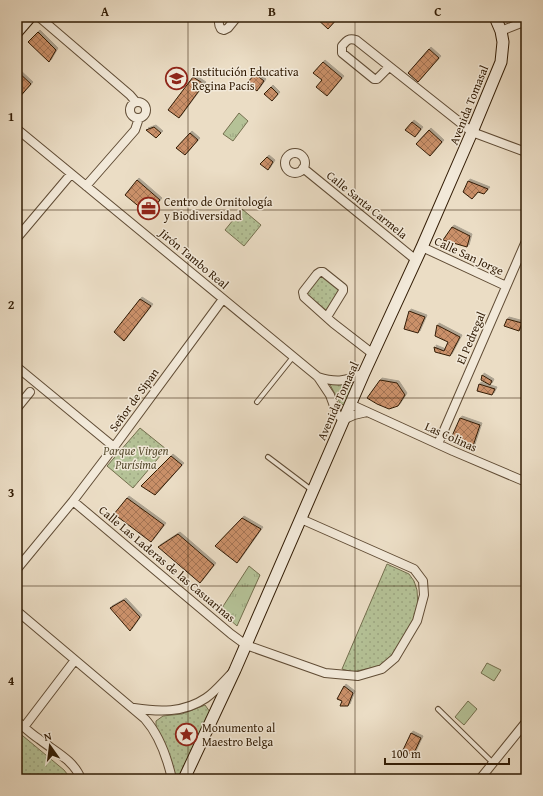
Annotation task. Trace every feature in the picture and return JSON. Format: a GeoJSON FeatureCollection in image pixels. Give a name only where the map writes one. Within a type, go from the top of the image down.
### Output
{"type":"FeatureCollection","features":[{"type":"Feature","properties":{"kind":"street"},"geometry":{"type":"LineString","coordinates":[[17,32],[30,17]]}},
{"type":"Feature","properties":{"kind":"street"},"geometry":{"type":"LineString","coordinates":[[39,17],[130,95],[136,102],[130,107],[130,113],[134,117],[139,118],[135,130],[86,186]]}},
{"type":"Feature","properties":{"kind":"street"},"geometry":{"type":"LineString","coordinates":[[221,17],[218,22],[221,29],[224,30],[228,28],[237,17]]}},
{"type":"Feature","properties":{"kind":"street"},"geometry":{"type":"LineString","coordinates":[[495,17],[501,31],[526,21]]}},
{"type":"Feature","properties":{"kind":"street","name":"Avenida Tomasal"},"geometry":{"type":"LineString","coordinates":[[184,779],[235,670],[350,404],[422,247],[472,132],[501,62],[501,31]]}},
{"type":"Feature","properties":{"kind":"street"},"geometry":{"type":"LineString","coordinates":[[389,66],[377,79],[374,79],[342,53],[342,46],[347,40],[356,40],[389,66],[472,132],[523,151],[526,154]]}},
{"type":"Feature","properties":{"kind":"street","name":"Jirón Tambo Real"},"geometry":{"type":"LineString","coordinates":[[17,129],[318,378],[330,395],[338,414],[343,420]]}},
{"type":"Feature","properties":{"kind":"street","name":"Calle Santa Carmela"},"geometry":{"type":"LineString","coordinates":[[303,168],[416,260]]}},
{"type":"Feature","properties":{"kind":"street"},"geometry":{"type":"LineString","coordinates":[[17,238],[71,174]]}},
{"type":"Feature","properties":{"kind":"street","name":"El Pedregal"},"geometry":{"type":"LineString","coordinates":[[438,444],[526,241]]}},
{"type":"Feature","properties":{"kind":"street","name":"Calle San Jorge"},"geometry":{"type":"LineString","coordinates":[[422,247],[506,286]]}},
{"type":"Feature","properties":{"kind":"street"},"geometry":{"type":"LineString","coordinates":[[327,317],[344,291],[343,288],[323,272],[320,272],[303,292],[303,295],[333,323],[373,354]]}},
{"type":"Feature","properties":{"kind":"street","name":"Señor de Sipan"},"geometry":{"type":"LineString","coordinates":[[17,569],[73,501],[223,299]]}},
{"type":"Feature","properties":{"kind":"street"},"geometry":{"type":"LineString","coordinates":[[17,367],[114,447]]}},
{"type":"Feature","properties":{"kind":"street"},"geometry":{"type":"LineString","coordinates":[[318,378],[331,381],[340,381],[364,373]]}},
{"type":"Feature","properties":{"kind":"street"},"geometry":{"type":"LineString","coordinates":[[17,408],[30,392]]}},
{"type":"Feature","properties":{"kind":"street","name":"Las Colinas"},"geometry":{"type":"LineString","coordinates":[[350,404],[526,482]]}},
{"type":"Feature","properties":{"kind":"street"},"geometry":{"type":"LineString","coordinates":[[343,420],[354,415],[367,412]]}},
{"type":"Feature","properties":{"kind":"street","name":"Calle Las Laderas de las Casuarinas"},"geometry":{"type":"LineString","coordinates":[[73,501],[246,645],[325,673],[358,676],[382,669],[395,658],[417,621],[424,595],[423,581],[414,570],[301,519]]}},
{"type":"Feature","properties":{"kind":"street"},"geometry":{"type":"LineString","coordinates":[[17,611],[134,708],[154,729],[162,746],[172,779]]}},
{"type":"Feature","properties":{"kind":"street"},"geometry":{"type":"LineString","coordinates":[[75,660],[20,724],[69,762],[78,771],[81,779]]}},
{"type":"Feature","properties":{"kind":"street"},"geometry":{"type":"LineString","coordinates":[[134,708],[156,712],[173,711],[186,708],[206,698],[235,670]]}},
{"type":"Feature","properties":{"kind":"street"},"geometry":{"type":"LineString","coordinates":[[480,779],[526,722]]}},
{"type":"Feature","properties":{"kind":"lane"},"geometry":{"type":"LineString","coordinates":[[257,402],[293,357]]}},
{"type":"Feature","properties":{"kind":"lane"},"geometry":{"type":"LineString","coordinates":[[268,457],[313,491]]}},
{"type":"Feature","properties":{"kind":"lane"},"geometry":{"type":"LineString","coordinates":[[438,709],[493,764]]}},
{"type":"Feature","properties":{"kind":"green space"},"geometry":{"type":"Polygon","coordinates":[[[239,113],[248,121],[233,141],[223,134],[239,113]]]}},
{"type":"Feature","properties":{"kind":"green space"},"geometry":{"type":"Polygon","coordinates":[[[242,209],[261,225],[244,246],[225,230],[242,209]]]}},
{"type":"Feature","properties":{"kind":"green space"},"geometry":{"type":"Polygon","coordinates":[[[320,275],[341,291],[326,310],[305,293],[320,275]]]}},
{"type":"Feature","properties":{"kind":"green space"},"geometry":{"type":"Polygon","coordinates":[[[329,383],[339,385],[350,384],[354,388],[345,406],[340,403],[329,383]]]}},
{"type":"Feature","properties":{"kind":"green space","name":"Parque Virgen Purísima"},"geometry":{"type":"Polygon","coordinates":[[[140,428],[166,449],[133,488],[107,466],[140,428]]]}},
{"type":"Feature","properties":{"kind":"green space"},"geometry":{"type":"Polygon","coordinates":[[[387,564],[409,574],[414,581],[417,590],[418,606],[412,624],[389,659],[380,666],[352,672],[342,669],[387,564]]]}},
{"type":"Feature","properties":{"kind":"green space"},"geometry":{"type":"Polygon","coordinates":[[[249,566],[260,575],[237,626],[220,611],[249,566]]]}},
{"type":"Feature","properties":{"kind":"green space"},"geometry":{"type":"Polygon","coordinates":[[[487,663],[501,670],[494,681],[481,673],[487,663]]]}},
{"type":"Feature","properties":{"kind":"green space"},"geometry":{"type":"Polygon","coordinates":[[[468,701],[477,709],[464,725],[455,717],[468,701]]]}},
{"type":"Feature","properties":{"kind":"green space"},"geometry":{"type":"Polygon","coordinates":[[[205,705],[210,712],[180,774],[175,774],[156,729],[156,721],[163,716],[182,714],[205,705]]]}},
{"type":"Feature","properties":{"kind":"green space"},"geometry":{"type":"Polygon","coordinates":[[[17,731],[64,770],[71,779],[17,779],[17,731]]]}},
{"type":"Feature","properties":{"kind":"building"},"geometry":{"type":"Polygon","coordinates":[[[315,17],[334,17],[337,19],[328,29],[315,17]]]}},
{"type":"Feature","properties":{"kind":"building"},"geometry":{"type":"Polygon","coordinates":[[[38,32],[56,50],[49,62],[28,42],[38,32]]]}},
{"type":"Feature","properties":{"kind":"building"},"geometry":{"type":"Polygon","coordinates":[[[429,49],[439,58],[418,82],[408,73],[429,49]]]}},
{"type":"Feature","properties":{"kind":"building"},"geometry":{"type":"Polygon","coordinates":[[[323,62],[342,78],[327,96],[316,87],[322,80],[313,73],[323,62]]]}},
{"type":"Feature","properties":{"kind":"building"},"geometry":{"type":"Polygon","coordinates":[[[17,71],[31,84],[17,100],[17,71]]]}},
{"type":"Feature","properties":{"kind":"building"},"geometry":{"type":"Polygon","coordinates":[[[255,74],[264,81],[257,91],[247,83],[255,74]]]}},
{"type":"Feature","properties":{"kind":"building"},"geometry":{"type":"Polygon","coordinates":[[[193,77],[204,84],[179,118],[168,110],[193,77]]]}},
{"type":"Feature","properties":{"kind":"building"},"geometry":{"type":"Polygon","coordinates":[[[271,87],[278,94],[272,101],[264,94],[271,87]]]}},
{"type":"Feature","properties":{"kind":"building"},"geometry":{"type":"Polygon","coordinates":[[[412,122],[421,129],[415,137],[405,130],[412,122]]]}},
{"type":"Feature","properties":{"kind":"building"},"geometry":{"type":"Polygon","coordinates":[[[154,127],[161,133],[156,138],[146,130],[154,127]]]}},
{"type":"Feature","properties":{"kind":"building"},"geometry":{"type":"Polygon","coordinates":[[[429,130],[442,142],[430,156],[416,144],[429,130]]]}},
{"type":"Feature","properties":{"kind":"building"},"geometry":{"type":"Polygon","coordinates":[[[190,133],[198,140],[185,155],[176,148],[190,133]]]}},
{"type":"Feature","properties":{"kind":"building"},"geometry":{"type":"Polygon","coordinates":[[[267,157],[273,162],[268,170],[260,164],[267,157]]]}},
{"type":"Feature","properties":{"kind":"building"},"geometry":{"type":"Polygon","coordinates":[[[137,180],[160,200],[148,214],[125,195],[137,180]]]}},
{"type":"Feature","properties":{"kind":"building"},"geometry":{"type":"Polygon","coordinates":[[[468,181],[488,189],[484,194],[478,192],[472,199],[463,192],[468,181]]]}},
{"type":"Feature","properties":{"kind":"building"},"geometry":{"type":"Polygon","coordinates":[[[452,227],[470,236],[467,247],[443,240],[452,227]]]}},
{"type":"Feature","properties":{"kind":"building"},"geometry":{"type":"Polygon","coordinates":[[[140,299],[151,306],[124,341],[114,332],[140,299]]]}},
{"type":"Feature","properties":{"kind":"building"},"geometry":{"type":"Polygon","coordinates":[[[409,311],[425,317],[418,333],[404,329],[409,311]]]}},
{"type":"Feature","properties":{"kind":"building"},"geometry":{"type":"Polygon","coordinates":[[[507,319],[522,323],[519,331],[504,326],[507,319]]]}},
{"type":"Feature","properties":{"kind":"building"},"geometry":{"type":"Polygon","coordinates":[[[437,325],[460,337],[450,356],[435,352],[434,347],[444,351],[448,342],[435,336],[437,325]]]}},
{"type":"Feature","properties":{"kind":"building"},"geometry":{"type":"Polygon","coordinates":[[[482,375],[492,381],[490,385],[481,380],[482,375]]]}},
{"type":"Feature","properties":{"kind":"building"},"geometry":{"type":"Polygon","coordinates":[[[380,380],[397,383],[405,395],[398,406],[389,409],[367,398],[380,380]]]}},
{"type":"Feature","properties":{"kind":"building"},"geometry":{"type":"Polygon","coordinates":[[[479,384],[495,389],[492,395],[477,391],[479,384]]]}},
{"type":"Feature","properties":{"kind":"building"},"geometry":{"type":"Polygon","coordinates":[[[460,418],[480,425],[473,446],[452,436],[460,418]]]}},
{"type":"Feature","properties":{"kind":"building"},"geometry":{"type":"Polygon","coordinates":[[[171,456],[182,465],[155,495],[141,486],[171,456]]]}},
{"type":"Feature","properties":{"kind":"building"},"geometry":{"type":"Polygon","coordinates":[[[127,498],[164,525],[151,542],[114,514],[127,498]]]}},
{"type":"Feature","properties":{"kind":"building"},"geometry":{"type":"Polygon","coordinates":[[[242,518],[261,529],[237,563],[215,546],[242,518]]]}},
{"type":"Feature","properties":{"kind":"building"},"geometry":{"type":"Polygon","coordinates":[[[178,534],[214,565],[200,583],[158,547],[178,534]]]}},
{"type":"Feature","properties":{"kind":"building"},"geometry":{"type":"Polygon","coordinates":[[[124,600],[140,617],[130,631],[110,608],[124,600]]]}},
{"type":"Feature","properties":{"kind":"building"},"geometry":{"type":"Polygon","coordinates":[[[344,686],[353,693],[348,706],[340,706],[342,701],[337,699],[344,686]]]}},
{"type":"Feature","properties":{"kind":"building"},"geometry":{"type":"Polygon","coordinates":[[[411,733],[421,738],[413,755],[403,750],[411,733]]]}},
{"type":"Feature","properties":{"kind":"place","name":"Institución Educativa Regina Pacis"},"geometry":{"type":"Point","coordinates":[177,79]}},
{"type":"Feature","properties":{"kind":"place","name":"Centro de Ornitología y Biodiversidad"},"geometry":{"type":"Point","coordinates":[149,209]}},
{"type":"Feature","properties":{"kind":"place","name":"Monumento al Maestro Belga"},"geometry":{"type":"Point","coordinates":[186,735]}}]}
